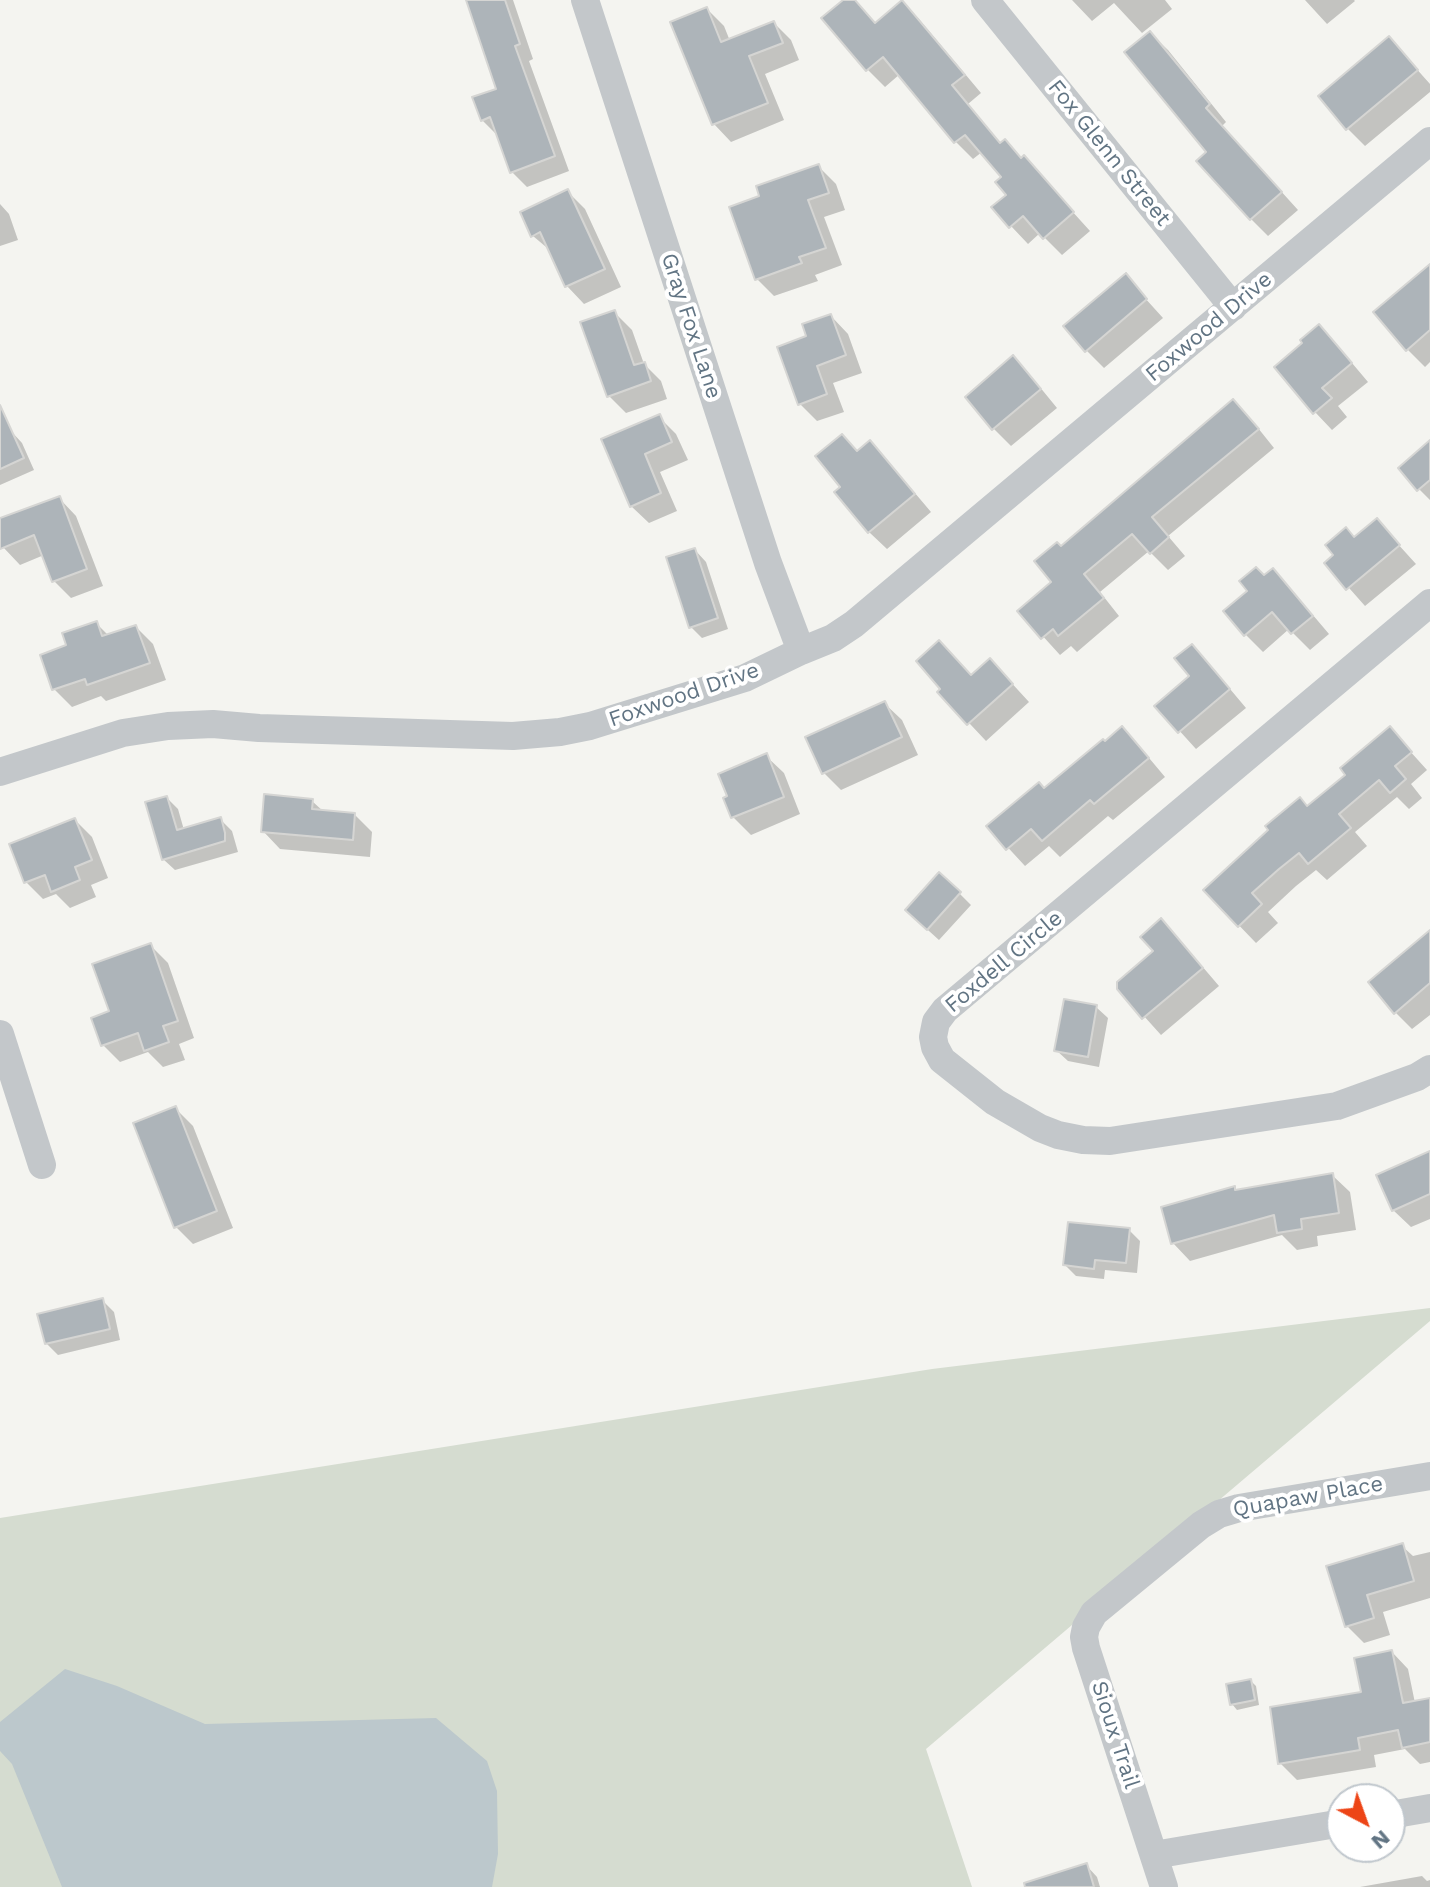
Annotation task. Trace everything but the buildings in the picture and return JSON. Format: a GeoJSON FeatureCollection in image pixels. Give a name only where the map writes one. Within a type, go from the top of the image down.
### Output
{"type":"FeatureCollection","features":[{"type":"Feature","properties":{"kind":"street","name":"Gray Fox Lane"},"geometry":{"type":"LineString","coordinates":[[585,0],[768,563],[801,651]]}},
{"type":"Feature","properties":{"kind":"street","name":"Fox Glenn Street"},"geometry":{"type":"LineString","coordinates":[[985,0],[1233,307]]}},
{"type":"Feature","properties":{"kind":"street","name":"Foxwood Drive"},"geometry":{"type":"LineString","coordinates":[[1,769],[123,733],[168,726],[213,724],[513,736],[560,732],[590,726],[745,678],[833,638],[854,624],[1430,141]]}},
{"type":"Feature","properties":{"kind":"street","name":"Foxdell Circle"},"geometry":{"type":"LineString","coordinates":[[1430,603],[945,1010],[936,1022],[933,1037],[942,1060],[995,1102],[1040,1128],[1083,1140],[1110,1141],[1337,1106],[1430,1069]]}},
{"type":"Feature","properties":{"kind":"street"},"geometry":{"type":"LineString","coordinates":[[0,1034],[42,1165]]}},
{"type":"Feature","properties":{"kind":"street","name":"Quapaw Place"},"geometry":{"type":"LineString","coordinates":[[1118,1594],[1201,1525],[1219,1514],[1430,1476]]}},
{"type":"Feature","properties":{"kind":"street","name":"Sioux Trail"},"geometry":{"type":"LineString","coordinates":[[1118,1594],[1094,1613],[1084,1637],[1164,1887]]}},
{"type":"Feature","properties":{"kind":"street"},"geometry":{"type":"LineString","coordinates":[[1406,1812],[1430,1808]]}},
{"type":"Feature","properties":{"kind":"street"},"geometry":{"type":"LineString","coordinates":[[1154,1855],[1326,1826]]}},
{"type":"Feature","properties":{"kind":"shaded area"},"geometry":{"type":"Polygon","coordinates":[[[1430,1308],[1430,1321],[926,1749],[972,1887],[0,1887],[0,1518],[932,1369],[1430,1308]]]}},
{"type":"Feature","properties":{"kind":"shaded area"},"geometry":{"type":"Polygon","coordinates":[[[65,1669],[117,1686],[205,1724],[436,1718],[487,1761],[497,1791],[498,1854],[492,1887],[62,1887],[12,1764],[0,1751],[0,1722],[65,1669]]]}}]}
